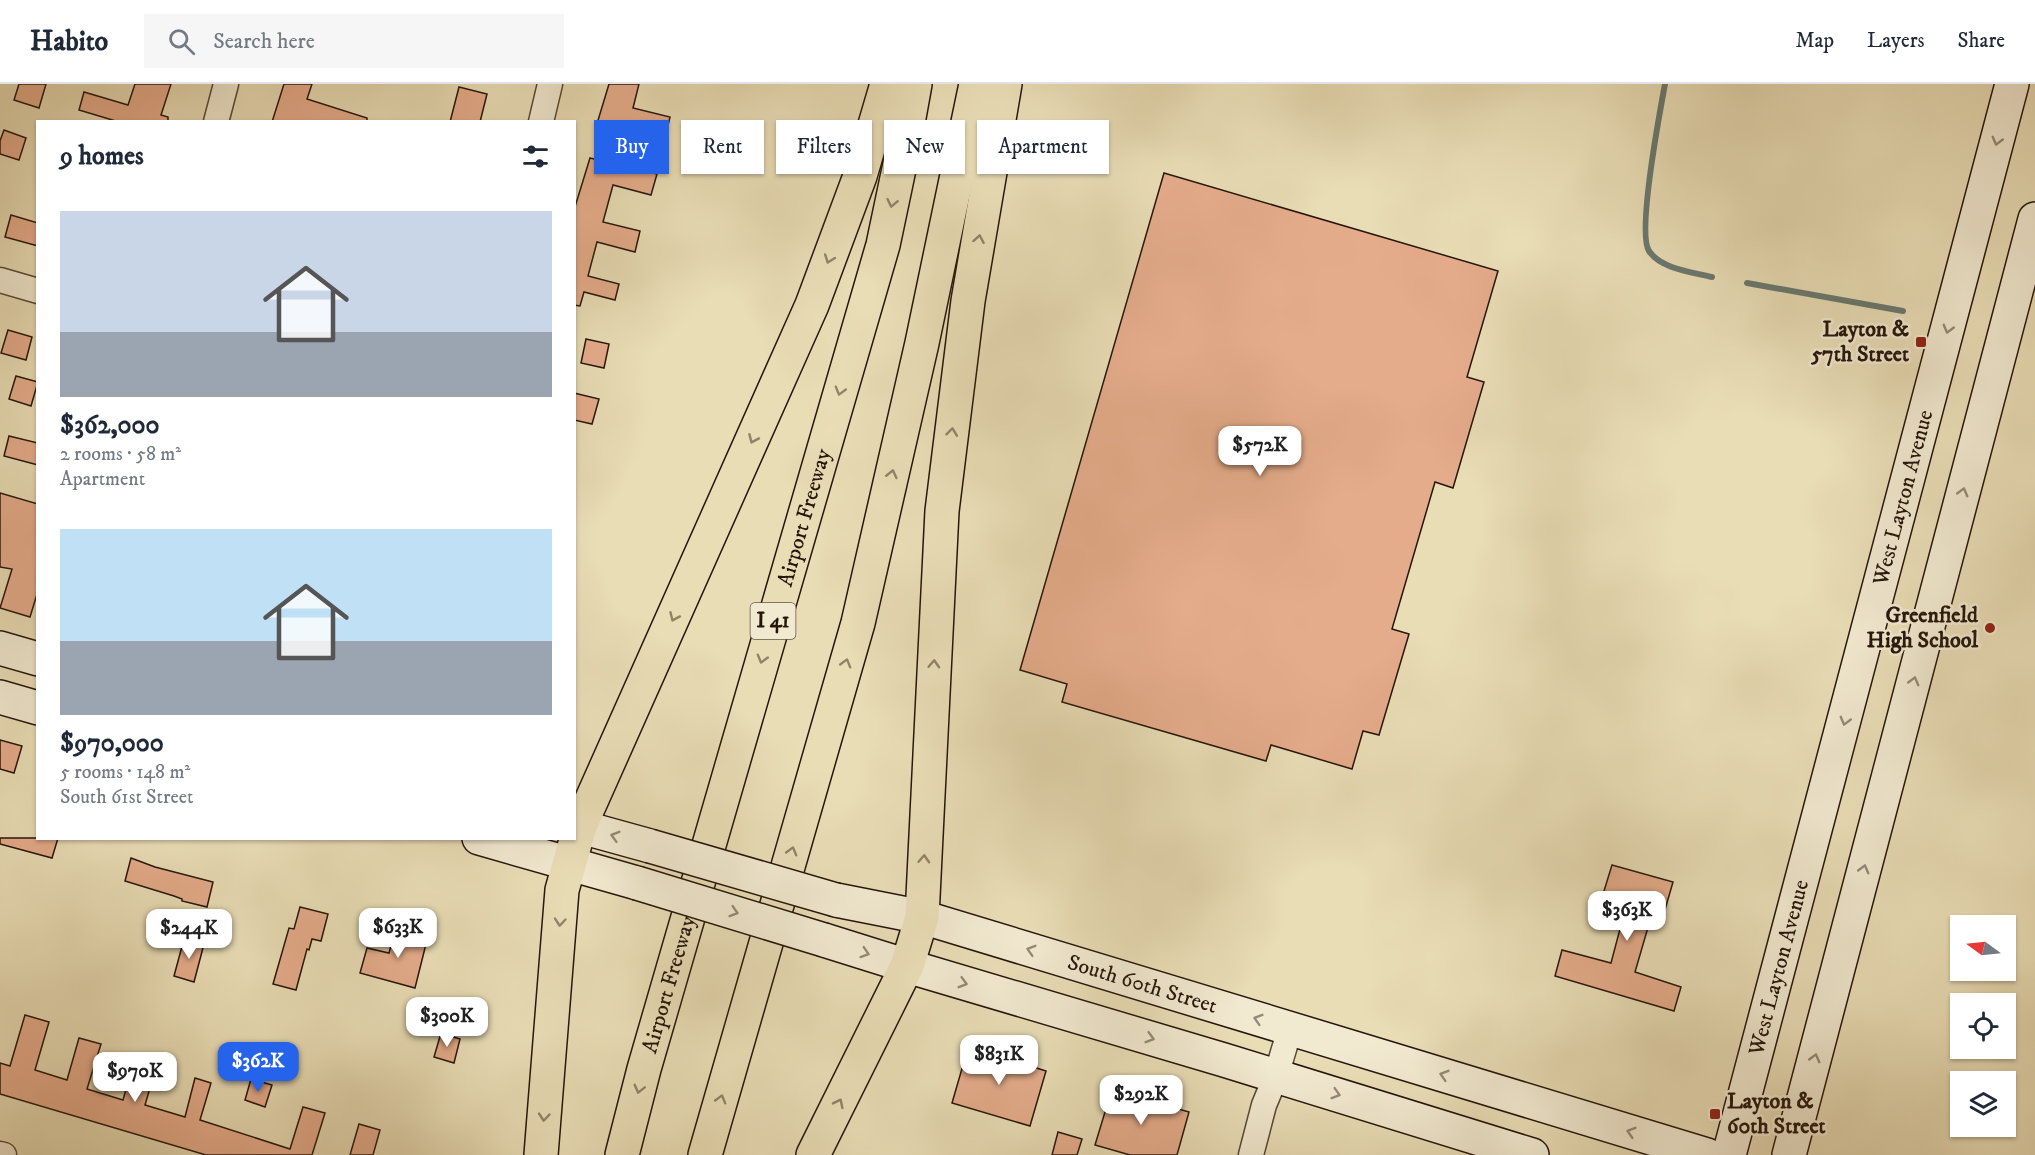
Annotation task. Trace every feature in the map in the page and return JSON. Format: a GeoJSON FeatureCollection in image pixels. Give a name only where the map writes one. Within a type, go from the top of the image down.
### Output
{"type":"FeatureCollection","features":[{"type":"Feature","properties":{"kind":"highway"},"geometry":{"type":"LineString","coordinates":[[577,825],[813,305],[860,176],[887,84]]}},
{"type":"Feature","properties":{"kind":"highway","name":"Airport Freeway"},"geometry":{"type":"LineString","coordinates":[[622,1155],[644,1069],[883,245],[915,84]]}},
{"type":"Feature","properties":{"kind":"highway"},"geometry":{"type":"LineString","coordinates":[[705,1155],[858,623],[922,343],[976,84]]}},
{"type":"Feature","properties":{"kind":"highway"},"geometry":{"type":"LineString","coordinates":[[813,1155],[906,966],[922,917],[942,511],[969,300],[1005,84]]}},
{"type":"Feature","properties":{"kind":"highway"},"geometry":{"type":"LineString","coordinates":[[541,1155],[562,890],[574,840]]}},
{"type":"Feature","properties":{"kind":"main road","name":"West Layton Avenue"},"geometry":{"type":"LineString","coordinates":[[1729,1155],[2012,84]]}},
{"type":"Feature","properties":{"kind":"main road"},"geometry":{"type":"LineString","coordinates":[[1789,1155],[2035,219]]}},
{"type":"Feature","properties":{"kind":"main road"},"geometry":{"type":"LineString","coordinates":[[0,648],[36,658]]}},
{"type":"Feature","properties":{"kind":"main road"},"geometry":{"type":"LineString","coordinates":[[0,697],[36,707]]}},
{"type":"Feature","properties":{"kind":"main road","name":"South 60th Street"},"geometry":{"type":"LineString","coordinates":[[577,825],[836,900],[922,917],[1707,1155]]}},
{"type":"Feature","properties":{"kind":"main road"},"geometry":{"type":"LineString","coordinates":[[486,840],[637,883],[1523,1152],[1527,1101]]}},
{"type":"Feature","properties":{"kind":"street"},"geometry":{"type":"LineString","coordinates":[[217,120],[226,84]]}},
{"type":"Feature","properties":{"kind":"street"},"geometry":{"type":"LineString","coordinates":[[541,120],[550,84]]}},
{"type":"Feature","properties":{"kind":"street"},"geometry":{"type":"LineString","coordinates":[[0,280],[36,290]]}},
{"type":"Feature","properties":{"kind":"street"},"geometry":{"type":"LineString","coordinates":[[1251,1155],[1264,1105],[1276,1076],[1290,1029]]}},
{"type":"Feature","properties":{"kind":"building"},"geometry":{"type":"Polygon","coordinates":[[[19,84],[46,84],[39,108],[14,100],[19,84]]]}},
{"type":"Feature","properties":{"kind":"building"},"geometry":{"type":"Polygon","coordinates":[[[135,84],[171,84],[161,115],[168,117],[168,120],[112,120],[79,110],[84,92],[128,105],[135,84]]]}},
{"type":"Feature","properties":{"kind":"building"},"geometry":{"type":"Polygon","coordinates":[[[284,84],[312,84],[307,99],[367,118],[367,120],[273,120],[284,84]]]}},
{"type":"Feature","properties":{"kind":"building"},"geometry":{"type":"Polygon","coordinates":[[[609,84],[639,84],[633,108],[670,117],[669,121],[598,120],[609,84]]]}},
{"type":"Feature","properties":{"kind":"building"},"geometry":{"type":"Polygon","coordinates":[[[459,87],[487,94],[480,120],[451,120],[459,87]]]}},
{"type":"Feature","properties":{"kind":"building"},"geometry":{"type":"Polygon","coordinates":[[[4,130],[26,138],[19,160],[0,154],[0,141],[4,130]]]}},
{"type":"Feature","properties":{"kind":"building"},"geometry":{"type":"Polygon","coordinates":[[[590,158],[594,159],[594,174],[657,174],[651,195],[613,185],[603,222],[640,231],[635,252],[597,242],[588,276],[619,284],[615,300],[584,292],[580,306],[576,305],[576,204],[590,158]]]}},
{"type":"Feature","properties":{"kind":"building"},"geometry":{"type":"Polygon","coordinates":[[[1164,173],[1498,271],[1467,377],[1484,382],[1453,488],[1435,482],[1392,629],[1409,634],[1379,735],[1363,731],[1352,769],[1271,745],[1266,761],[1062,702],[1067,684],[1020,670],[1164,173]]]}},
{"type":"Feature","properties":{"kind":"building"},"geometry":{"type":"Polygon","coordinates":[[[11,215],[36,222],[36,245],[5,237],[11,215]]]}},
{"type":"Feature","properties":{"kind":"building"},"geometry":{"type":"Polygon","coordinates":[[[8,330],[32,337],[26,360],[1,353],[8,330]]]}},
{"type":"Feature","properties":{"kind":"building"},"geometry":{"type":"Polygon","coordinates":[[[586,339],[609,344],[604,368],[581,363],[586,339]]]}},
{"type":"Feature","properties":{"kind":"building"},"geometry":{"type":"Polygon","coordinates":[[[16,376],[36,381],[31,406],[9,399],[16,376]]]}},
{"type":"Feature","properties":{"kind":"building"},"geometry":{"type":"Polygon","coordinates":[[[576,393],[599,399],[592,424],[576,420],[576,393]]]}},
{"type":"Feature","properties":{"kind":"building"},"geometry":{"type":"Polygon","coordinates":[[[9,436],[36,443],[36,464],[4,456],[9,436]]]}},
{"type":"Feature","properties":{"kind":"building"},"geometry":{"type":"Polygon","coordinates":[[[0,493],[36,503],[36,598],[30,617],[0,608],[12,569],[0,567],[0,493]]]}},
{"type":"Feature","properties":{"kind":"building"},"geometry":{"type":"Polygon","coordinates":[[[0,740],[22,746],[14,773],[0,769],[0,740]]]}},
{"type":"Feature","properties":{"kind":"building"},"geometry":{"type":"Polygon","coordinates":[[[0,838],[57,840],[52,858],[0,844],[0,838]]]}},
{"type":"Feature","properties":{"kind":"building"},"geometry":{"type":"Polygon","coordinates":[[[131,858],[155,867],[213,882],[207,907],[182,901],[174,896],[125,881],[131,858]]]}},
{"type":"Feature","properties":{"kind":"building"},"geometry":{"type":"Polygon","coordinates":[[[1612,865],[1673,882],[1662,920],[1651,917],[1635,972],[1681,987],[1674,1011],[1555,976],[1562,950],[1611,963],[1625,910],[1600,904],[1612,865]]]}},
{"type":"Feature","properties":{"kind":"building"},"geometry":{"type":"Polygon","coordinates":[[[300,907],[328,914],[321,941],[312,939],[309,950],[307,949],[296,990],[273,984],[289,928],[294,929],[300,907]]]}},
{"type":"Feature","properties":{"kind":"building"},"geometry":{"type":"Polygon","coordinates":[[[396,927],[428,936],[415,988],[360,973],[367,948],[389,953],[396,927]]]}},
{"type":"Feature","properties":{"kind":"building"},"geometry":{"type":"Polygon","coordinates":[[[184,939],[204,944],[194,982],[174,976],[184,939]]]}},
{"type":"Feature","properties":{"kind":"building"},"geometry":{"type":"Polygon","coordinates":[[[25,1015],[49,1022],[35,1070],[67,1080],[79,1038],[101,1044],[87,1089],[123,1100],[134,1061],[156,1067],[145,1105],[185,1117],[195,1078],[211,1083],[200,1120],[290,1149],[303,1107],[325,1113],[312,1155],[206,1155],[0,1094],[0,1063],[10,1066],[25,1015]]]}},
{"type":"Feature","properties":{"kind":"building"},"geometry":{"type":"Polygon","coordinates":[[[441,1033],[460,1039],[454,1063],[434,1057],[441,1033]]]}},
{"type":"Feature","properties":{"kind":"building"},"geometry":{"type":"Polygon","coordinates":[[[968,1048],[991,1055],[992,1050],[1025,1060],[1024,1064],[1046,1071],[1030,1126],[952,1103],[968,1048]]]}},
{"type":"Feature","properties":{"kind":"building"},"geometry":{"type":"Polygon","coordinates":[[[251,1079],[272,1085],[265,1107],[245,1100],[251,1079]]]}},
{"type":"Feature","properties":{"kind":"building"},"geometry":{"type":"Polygon","coordinates":[[[1112,1089],[1169,1102],[1168,1106],[1189,1112],[1177,1155],[1130,1155],[1095,1145],[1112,1089]]]}},
{"type":"Feature","properties":{"kind":"building"},"geometry":{"type":"Polygon","coordinates":[[[359,1124],[380,1130],[373,1155],[350,1155],[359,1124]]]}},
{"type":"Feature","properties":{"kind":"building"},"geometry":{"type":"Polygon","coordinates":[[[1058,1132],[1082,1139],[1077,1155],[1052,1155],[1058,1132]]]}},
{"type":"Feature","properties":{"kind":"waterway"},"geometry":{"type":"LineString","coordinates":[[1665,84],[1647,197],[1646,240],[1649,251],[1661,262],[1678,269],[1712,277]]}},
{"type":"Feature","properties":{"kind":"waterway"},"geometry":{"type":"LineString","coordinates":[[1747,283],[1903,311]]}},
{"type":"Feature","properties":{"kind":"place","name":"Layton & 57th Street"},"geometry":{"type":"Point","coordinates":[1921,342]}},
{"type":"Feature","properties":{"kind":"place","name":"Greenfield High School"},"geometry":{"type":"Point","coordinates":[1990,628]}},
{"type":"Feature","properties":{"kind":"place","name":"Layton & 60th Street"},"geometry":{"type":"Point","coordinates":[1715,1114]}}]}
